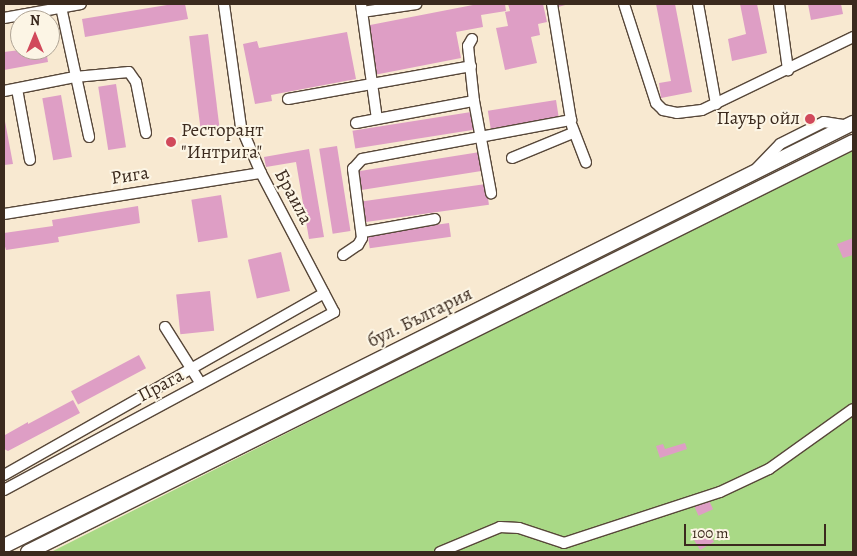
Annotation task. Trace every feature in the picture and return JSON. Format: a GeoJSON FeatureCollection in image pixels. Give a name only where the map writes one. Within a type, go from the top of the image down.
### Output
{"type":"FeatureCollection","features":[{"type":"Feature","properties":{"kind":"highway","name":"бул. България"},"geometry":{"type":"LineString","coordinates":[[4,546],[850,125]]}},
{"type":"Feature","properties":{"kind":"highway","name":"бул. България"},"geometry":{"type":"LineString","coordinates":[[28,552],[853,142]]}},
{"type":"Feature","properties":{"kind":"street"},"geometry":{"type":"LineString","coordinates":[[4,18],[59,6],[81,4]]}},
{"type":"Feature","properties":{"kind":"street","name":"Браила"},"geometry":{"type":"LineString","coordinates":[[224,4],[241,127],[261,173],[334,312]]}},
{"type":"Feature","properties":{"kind":"street"},"geometry":{"type":"LineString","coordinates":[[377,119],[362,8],[416,4]]}},
{"type":"Feature","properties":{"kind":"street"},"geometry":{"type":"LineString","coordinates":[[552,4],[573,133],[586,162]]}},
{"type":"Feature","properties":{"kind":"street"},"geometry":{"type":"LineString","coordinates":[[624,4],[656,103],[663,110],[684,114],[716,104],[853,37]]}},
{"type":"Feature","properties":{"kind":"street"},"geometry":{"type":"LineString","coordinates":[[698,4],[716,104]]}},
{"type":"Feature","properties":{"kind":"street"},"geometry":{"type":"LineString","coordinates":[[779,4],[788,70]]}},
{"type":"Feature","properties":{"kind":"street"},"geometry":{"type":"LineString","coordinates":[[59,6],[89,137]]}},
{"type":"Feature","properties":{"kind":"street"},"geometry":{"type":"LineString","coordinates":[[472,39],[468,46],[474,101],[490,193]]}},
{"type":"Feature","properties":{"kind":"street"},"geometry":{"type":"LineString","coordinates":[[288,99],[471,66]]}},
{"type":"Feature","properties":{"kind":"street"},"geometry":{"type":"LineString","coordinates":[[4,91],[75,77],[129,72],[136,82],[146,133]]}},
{"type":"Feature","properties":{"kind":"street"},"geometry":{"type":"LineString","coordinates":[[17,89],[30,160]]}},
{"type":"Feature","properties":{"kind":"street"},"geometry":{"type":"LineString","coordinates":[[356,123],[474,101]]}},
{"type":"Feature","properties":{"kind":"street"},"geometry":{"type":"LineString","coordinates":[[343,255],[358,245],[363,232],[353,177],[356,163],[480,136],[571,120]]}},
{"type":"Feature","properties":{"kind":"street"},"geometry":{"type":"LineString","coordinates":[[512,158],[573,133]]}},
{"type":"Feature","properties":{"kind":"street","name":"Рига"},"geometry":{"type":"LineString","coordinates":[[4,214],[261,173]]}},
{"type":"Feature","properties":{"kind":"street"},"geometry":{"type":"LineString","coordinates":[[363,232],[435,219]]}},
{"type":"Feature","properties":{"kind":"street"},"geometry":{"type":"LineString","coordinates":[[4,475],[324,293]]}},
{"type":"Feature","properties":{"kind":"street","name":"Прага"},"geometry":{"type":"LineString","coordinates":[[4,490],[334,312]]}},
{"type":"Feature","properties":{"kind":"street"},"geometry":{"type":"LineString","coordinates":[[165,327],[201,384]]}},
{"type":"Feature","properties":{"kind":"street"},"geometry":{"type":"LineString","coordinates":[[440,552],[500,527],[519,528],[564,543],[720,492],[769,469],[853,409]]}},
{"type":"Feature","properties":{"kind":"green space"},"geometry":{"type":"Polygon","coordinates":[[[853,147],[853,552],[51,552],[781,184],[853,147]]]}},
{"type":"Feature","properties":{"kind":"building"},"geometry":{"type":"Polygon","coordinates":[[[173,4],[185,4],[188,19],[85,37],[82,19],[173,4]]]}},
{"type":"Feature","properties":{"kind":"building"},"geometry":{"type":"Polygon","coordinates":[[[478,4],[505,4],[506,11],[481,15],[483,27],[456,32],[461,58],[374,75],[365,26],[478,4]]]}},
{"type":"Feature","properties":{"kind":"building"},"geometry":{"type":"Polygon","coordinates":[[[508,4],[543,4],[547,22],[538,24],[540,35],[531,37],[537,63],[505,70],[496,28],[508,26],[505,12],[510,11],[508,4]]]}},
{"type":"Feature","properties":{"kind":"building"},"geometry":{"type":"Polygon","coordinates":[[[557,4],[569,4],[558,7],[557,4]]]}},
{"type":"Feature","properties":{"kind":"building"},"geometry":{"type":"Polygon","coordinates":[[[656,4],[675,4],[692,92],[661,98],[659,83],[671,81],[656,4]]]}},
{"type":"Feature","properties":{"kind":"building"},"geometry":{"type":"Polygon","coordinates":[[[740,4],[757,4],[767,53],[732,61],[728,39],[746,34],[740,4]]]}},
{"type":"Feature","properties":{"kind":"building"},"geometry":{"type":"Polygon","coordinates":[[[808,4],[841,4],[843,14],[811,20],[808,4]]]}},
{"type":"Feature","properties":{"kind":"building"},"geometry":{"type":"Polygon","coordinates":[[[347,32],[356,79],[271,95],[272,101],[255,104],[243,44],[257,41],[259,48],[347,32]]]}},
{"type":"Feature","properties":{"kind":"building"},"geometry":{"type":"Polygon","coordinates":[[[208,34],[219,127],[201,130],[189,36],[208,34]]]}},
{"type":"Feature","properties":{"kind":"building"},"geometry":{"type":"Polygon","coordinates":[[[10,51],[10,60],[48,60],[48,62],[4,70],[4,52],[10,51]]]}},
{"type":"Feature","properties":{"kind":"building"},"geometry":{"type":"Polygon","coordinates":[[[116,84],[126,147],[108,150],[98,87],[116,84]]]}},
{"type":"Feature","properties":{"kind":"building"},"geometry":{"type":"Polygon","coordinates":[[[61,95],[72,157],[53,160],[42,98],[61,95]]]}},
{"type":"Feature","properties":{"kind":"building"},"geometry":{"type":"Polygon","coordinates":[[[556,100],[559,118],[491,129],[488,111],[556,100]]]}},
{"type":"Feature","properties":{"kind":"building"},"geometry":{"type":"Polygon","coordinates":[[[471,112],[474,130],[355,149],[352,131],[471,112]]]}},
{"type":"Feature","properties":{"kind":"building"},"geometry":{"type":"Polygon","coordinates":[[[4,116],[13,164],[4,165],[4,116]]]}},
{"type":"Feature","properties":{"kind":"building"},"geometry":{"type":"Polygon","coordinates":[[[337,146],[350,231],[333,234],[319,149],[337,146]]]}},
{"type":"Feature","properties":{"kind":"building"},"geometry":{"type":"Polygon","coordinates":[[[309,149],[324,237],[309,239],[296,162],[266,167],[264,157],[309,149]]]}},
{"type":"Feature","properties":{"kind":"building"},"geometry":{"type":"Polygon","coordinates":[[[480,152],[483,171],[361,190],[359,171],[480,152]]]}},
{"type":"Feature","properties":{"kind":"building"},"geometry":{"type":"Polygon","coordinates":[[[486,184],[489,205],[364,222],[361,202],[486,184]]]}},
{"type":"Feature","properties":{"kind":"building"},"geometry":{"type":"Polygon","coordinates":[[[221,195],[228,237],[198,242],[191,200],[221,195]]]}},
{"type":"Feature","properties":{"kind":"building"},"geometry":{"type":"Polygon","coordinates":[[[138,206],[140,223],[58,237],[59,242],[6,250],[4,233],[53,226],[52,220],[138,206]]]}},
{"type":"Feature","properties":{"kind":"building"},"geometry":{"type":"Polygon","coordinates":[[[449,223],[451,237],[370,248],[368,234],[449,223]]]}},
{"type":"Feature","properties":{"kind":"building"},"geometry":{"type":"Polygon","coordinates":[[[853,238],[853,255],[843,258],[837,244],[853,238]]]}},
{"type":"Feature","properties":{"kind":"building"},"geometry":{"type":"Polygon","coordinates":[[[281,252],[290,291],[257,299],[248,260],[281,252]]]}},
{"type":"Feature","properties":{"kind":"building"},"geometry":{"type":"Polygon","coordinates":[[[210,291],[214,331],[180,334],[176,295],[210,291]]]}},
{"type":"Feature","properties":{"kind":"building"},"geometry":{"type":"Polygon","coordinates":[[[139,355],[146,368],[78,404],[71,391],[139,355]]]}},
{"type":"Feature","properties":{"kind":"building"},"geometry":{"type":"Polygon","coordinates":[[[73,400],[80,413],[8,451],[4,449],[4,432],[5,435],[73,400]]]}},
{"type":"Feature","properties":{"kind":"building"},"geometry":{"type":"Polygon","coordinates":[[[685,443],[687,449],[660,458],[656,446],[663,444],[665,449],[685,443]]]}},
{"type":"Feature","properties":{"kind":"building"},"geometry":{"type":"Polygon","coordinates":[[[709,500],[713,509],[698,516],[694,507],[709,500]]]}},
{"type":"Feature","properties":{"kind":"building"},"geometry":{"type":"Polygon","coordinates":[[[710,535],[714,542],[700,550],[694,540],[710,535]]]}},
{"type":"Feature","properties":{"kind":"place","name":"Пауър ойл"},"geometry":{"type":"Point","coordinates":[810,119]}},
{"type":"Feature","properties":{"kind":"place","name":"Ресторант \"Интрига\""},"geometry":{"type":"Point","coordinates":[171,142]}}]}
